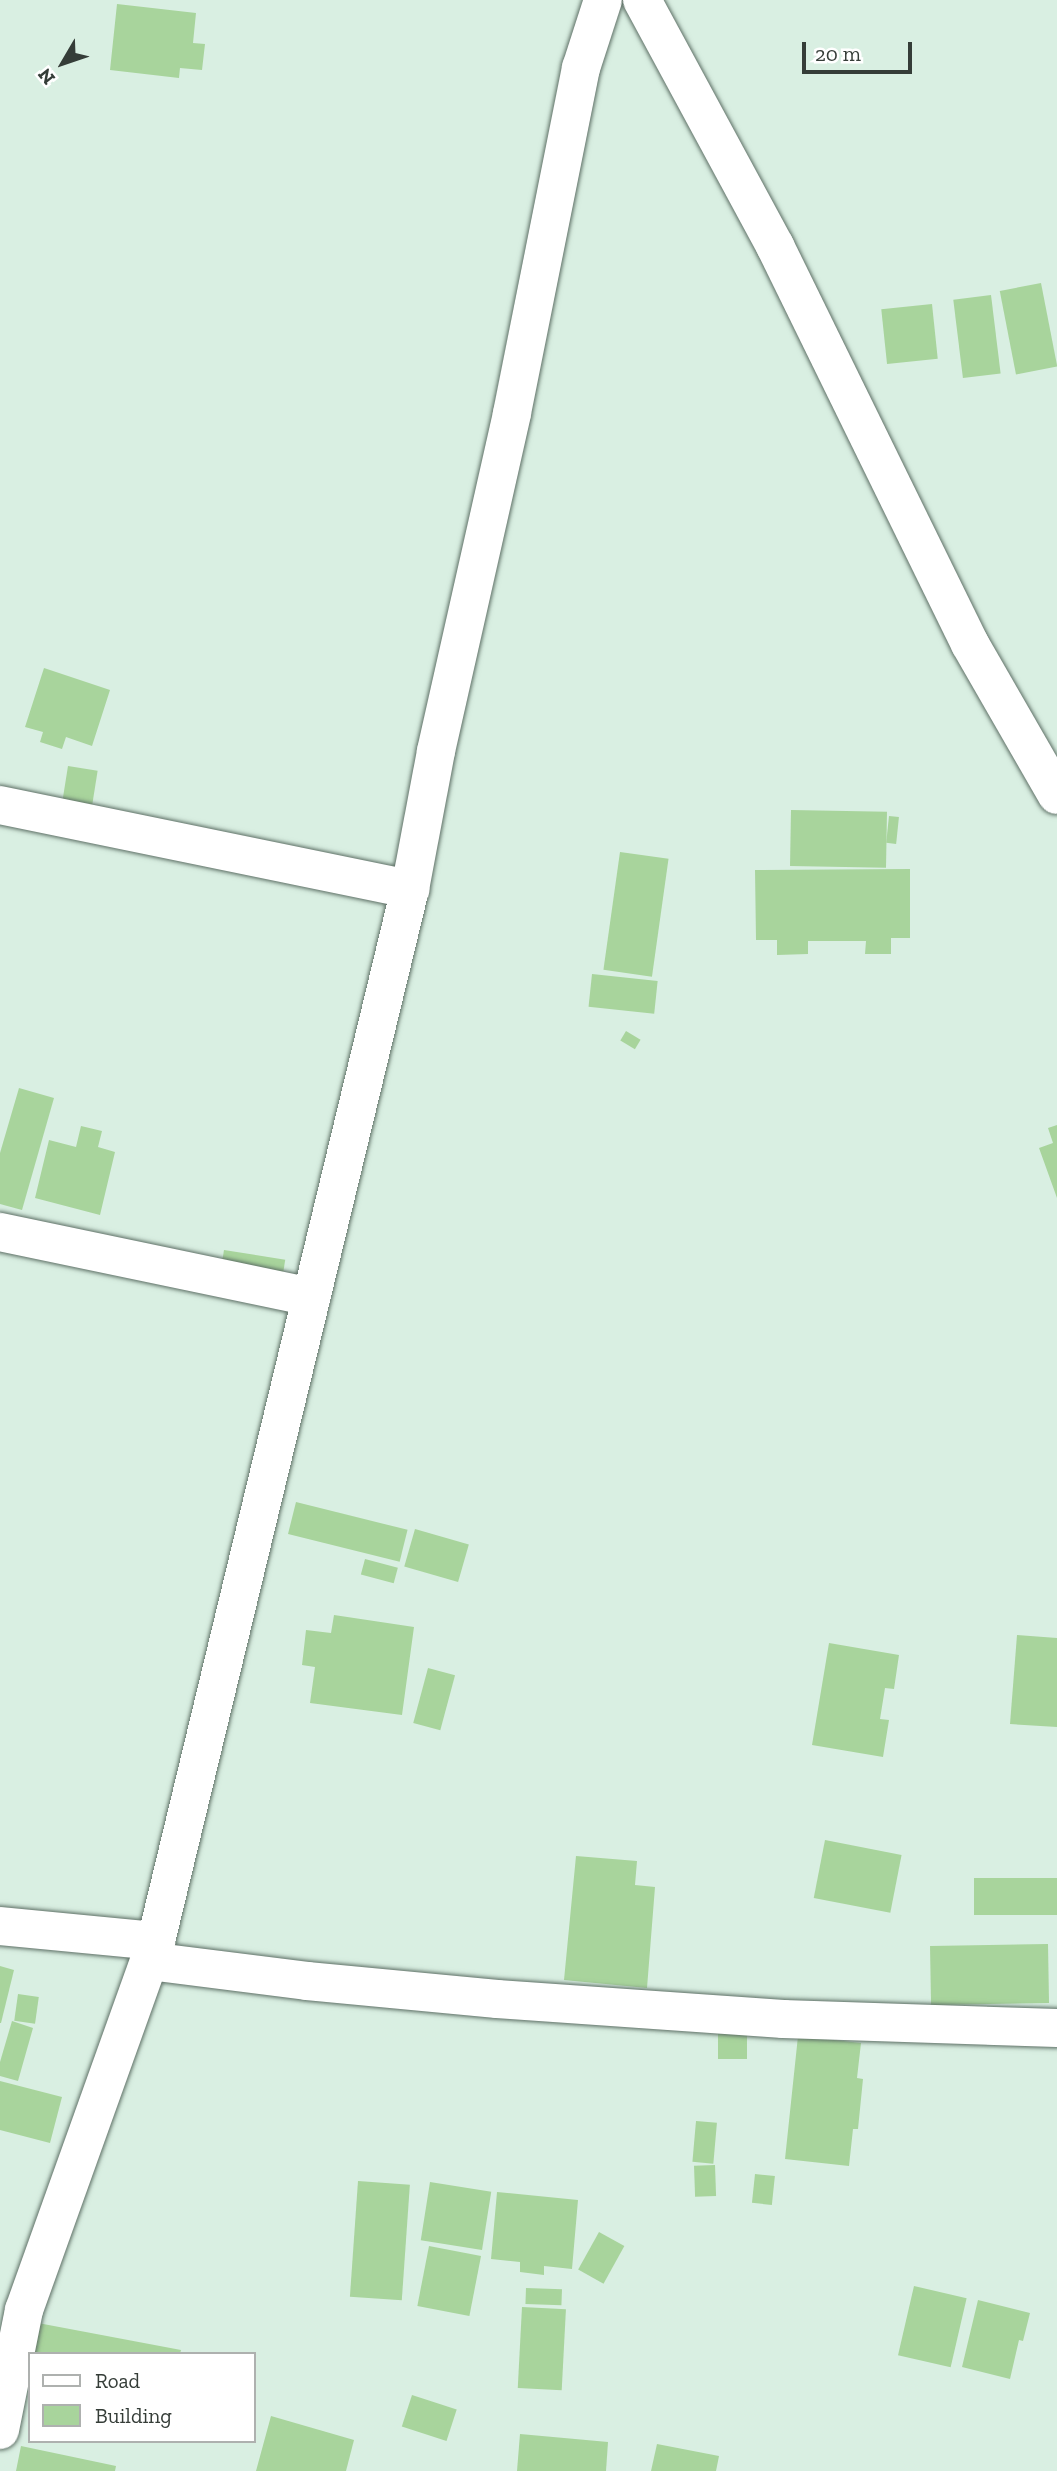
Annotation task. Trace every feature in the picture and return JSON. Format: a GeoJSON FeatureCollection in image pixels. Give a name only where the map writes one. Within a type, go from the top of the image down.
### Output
{"type":"FeatureCollection","features":[{"type":"Feature","properties":{"kind":"street"},"geometry":{"type":"LineString","coordinates":[[0,2430],[24,2310],[152,1951],[410,890],[436,751],[512,413],[581,68],[603,0]]}},
{"type":"Feature","properties":{"kind":"street"},"geometry":{"type":"LineString","coordinates":[[642,0],[775,246],[970,644],[1057,795]]}},
{"type":"Feature","properties":{"kind":"street"},"geometry":{"type":"LineString","coordinates":[[0,806],[410,890]]}},
{"type":"Feature","properties":{"kind":"street"},"geometry":{"type":"LineString","coordinates":[[0,1232],[311,1297]]}},
{"type":"Feature","properties":{"kind":"street"},"geometry":{"type":"LineString","coordinates":[[0,1926],[152,1951],[307,1981],[498,1999],[783,2019],[1057,2028]]}},
{"type":"Feature","properties":{"kind":"building"},"geometry":{"type":"Polygon","coordinates":[[[117,4],[196,13],[193,43],[205,44],[202,70],[180,68],[179,78],[110,70],[117,4]]]}},
{"type":"Feature","properties":{"kind":"building"},"geometry":{"type":"Polygon","coordinates":[[[1041,283],[1057,366],[1016,374],[1000,291],[1041,283]]]}},
{"type":"Feature","properties":{"kind":"building"},"geometry":{"type":"Polygon","coordinates":[[[991,295],[1001,373],[963,378],[953,300],[991,295]]]}},
{"type":"Feature","properties":{"kind":"building"},"geometry":{"type":"Polygon","coordinates":[[[932,304],[938,359],[887,364],[881,309],[932,304]]]}},
{"type":"Feature","properties":{"kind":"building"},"geometry":{"type":"Polygon","coordinates":[[[44,668],[110,690],[92,746],[66,737],[62,749],[40,742],[43,732],[25,727],[44,668]]]}},
{"type":"Feature","properties":{"kind":"building"},"geometry":{"type":"Polygon","coordinates":[[[68,766],[98,771],[92,804],[63,800],[68,766]]]}},
{"type":"Feature","properties":{"kind":"building"},"geometry":{"type":"Polygon","coordinates":[[[791,810],[887,812],[886,868],[790,866],[791,810]]]}},
{"type":"Feature","properties":{"kind":"building"},"geometry":{"type":"Polygon","coordinates":[[[889,816],[899,817],[896,844],[886,843],[889,816]]]}},
{"type":"Feature","properties":{"kind":"building"},"geometry":{"type":"Polygon","coordinates":[[[620,852],[669,859],[652,977],[603,970],[620,852]]]}},
{"type":"Feature","properties":{"kind":"building"},"geometry":{"type":"Polygon","coordinates":[[[910,869],[910,938],[891,938],[891,954],[865,954],[866,941],[808,941],[808,954],[777,955],[777,940],[756,940],[755,870],[910,869]]]}},
{"type":"Feature","properties":{"kind":"building"},"geometry":{"type":"Polygon","coordinates":[[[592,974],[658,981],[654,1014],[589,1007],[592,974]]]}},
{"type":"Feature","properties":{"kind":"building"},"geometry":{"type":"Polygon","coordinates":[[[626,1031],[641,1040],[635,1049],[620,1040],[626,1031]]]}},
{"type":"Feature","properties":{"kind":"building"},"geometry":{"type":"Polygon","coordinates":[[[19,1088],[54,1098],[22,1210],[0,1204],[0,1153],[19,1088]]]}},
{"type":"Feature","properties":{"kind":"building"},"geometry":{"type":"Polygon","coordinates":[[[1057,1125],[1057,1198],[1039,1148],[1053,1143],[1048,1128],[1057,1125]]]}},
{"type":"Feature","properties":{"kind":"building"},"geometry":{"type":"Polygon","coordinates":[[[81,1126],[102,1131],[98,1147],[115,1152],[100,1215],[35,1198],[49,1140],[76,1147],[81,1126]]]}},
{"type":"Feature","properties":{"kind":"building"},"geometry":{"type":"Polygon","coordinates":[[[224,1250],[285,1260],[282,1277],[221,1268],[224,1250]]]}},
{"type":"Feature","properties":{"kind":"building"},"geometry":{"type":"Polygon","coordinates":[[[296,1502],[408,1530],[400,1562],[288,1534],[296,1502]]]}},
{"type":"Feature","properties":{"kind":"building"},"geometry":{"type":"Polygon","coordinates":[[[415,1529],[469,1544],[458,1582],[404,1566],[415,1529]]]}},
{"type":"Feature","properties":{"kind":"building"},"geometry":{"type":"Polygon","coordinates":[[[365,1559],[398,1568],[394,1583],[361,1574],[365,1559]]]}},
{"type":"Feature","properties":{"kind":"building"},"geometry":{"type":"Polygon","coordinates":[[[334,1615],[414,1627],[402,1715],[310,1703],[315,1667],[302,1665],[306,1630],[331,1633],[334,1615]]]}},
{"type":"Feature","properties":{"kind":"building"},"geometry":{"type":"Polygon","coordinates":[[[1017,1635],[1057,1638],[1057,1727],[1010,1724],[1017,1635]]]}},
{"type":"Feature","properties":{"kind":"building"},"geometry":{"type":"Polygon","coordinates":[[[829,1643],[899,1655],[894,1689],[885,1688],[880,1719],[889,1720],[883,1757],[812,1745],[829,1643]]]}},
{"type":"Feature","properties":{"kind":"building"},"geometry":{"type":"Polygon","coordinates":[[[428,1668],[455,1675],[440,1730],[413,1723],[428,1668]]]}},
{"type":"Feature","properties":{"kind":"building"},"geometry":{"type":"Polygon","coordinates":[[[825,1840],[902,1855],[890,1913],[814,1898],[825,1840]]]}},
{"type":"Feature","properties":{"kind":"building"},"geometry":{"type":"Polygon","coordinates":[[[576,1856],[637,1861],[635,1885],[655,1887],[647,1988],[564,1980],[576,1856]]]}},
{"type":"Feature","properties":{"kind":"building"},"geometry":{"type":"Polygon","coordinates":[[[974,1878],[1057,1878],[1057,1915],[974,1915],[974,1878]]]}},
{"type":"Feature","properties":{"kind":"building"},"geometry":{"type":"Polygon","coordinates":[[[1048,1944],[1049,2003],[931,2005],[930,1946],[1048,1944]]]}},
{"type":"Feature","properties":{"kind":"building"},"geometry":{"type":"Polygon","coordinates":[[[0,1966],[14,1970],[1,2023],[0,2023],[0,1966]]]}},
{"type":"Feature","properties":{"kind":"building"},"geometry":{"type":"Polygon","coordinates":[[[18,1994],[39,1997],[35,2024],[14,2021],[18,1994]]]}},
{"type":"Feature","properties":{"kind":"building"},"geometry":{"type":"Polygon","coordinates":[[[12,2021],[33,2028],[18,2081],[0,2076],[0,2062],[12,2021]]]}},
{"type":"Feature","properties":{"kind":"building"},"geometry":{"type":"Polygon","coordinates":[[[718,2034],[747,2034],[747,2059],[718,2059],[718,2034]]]}},
{"type":"Feature","properties":{"kind":"building"},"geometry":{"type":"Polygon","coordinates":[[[798,2036],[861,2043],[857,2078],[863,2079],[858,2129],[853,2129],[849,2166],[785,2159],[798,2036]]]}},
{"type":"Feature","properties":{"kind":"building"},"geometry":{"type":"Polygon","coordinates":[[[0,2081],[62,2097],[50,2143],[0,2130],[0,2081]]]}},
{"type":"Feature","properties":{"kind":"building"},"geometry":{"type":"Polygon","coordinates":[[[696,2121],[717,2123],[713,2164],[692,2162],[696,2121]]]}},
{"type":"Feature","properties":{"kind":"building"},"geometry":{"type":"Polygon","coordinates":[[[715,2165],[716,2196],[695,2197],[694,2166],[715,2165]]]}},
{"type":"Feature","properties":{"kind":"building"},"geometry":{"type":"Polygon","coordinates":[[[755,2174],[775,2176],[772,2205],[752,2203],[755,2174]]]}},
{"type":"Feature","properties":{"kind":"building"},"geometry":{"type":"Polygon","coordinates":[[[358,2181],[410,2185],[402,2300],[350,2297],[358,2181]]]}},
{"type":"Feature","properties":{"kind":"building"},"geometry":{"type":"Polygon","coordinates":[[[430,2182],[491,2192],[482,2250],[421,2240],[430,2182]]]}},
{"type":"Feature","properties":{"kind":"building"},"geometry":{"type":"Polygon","coordinates":[[[497,2192],[578,2200],[572,2269],[544,2266],[544,2275],[520,2272],[520,2262],[491,2259],[497,2192]]]}},
{"type":"Feature","properties":{"kind":"building"},"geometry":{"type":"Polygon","coordinates":[[[599,2232],[624,2246],[604,2284],[578,2270],[599,2232]]]}},
{"type":"Feature","properties":{"kind":"building"},"geometry":{"type":"Polygon","coordinates":[[[429,2246],[481,2256],[469,2316],[417,2306],[429,2246]]]}},
{"type":"Feature","properties":{"kind":"building"},"geometry":{"type":"Polygon","coordinates":[[[914,2286],[967,2298],[951,2367],[898,2355],[914,2286]]]}},
{"type":"Feature","properties":{"kind":"building"},"geometry":{"type":"Polygon","coordinates":[[[526,2288],[562,2289],[561,2305],[525,2304],[526,2288]]]}},
{"type":"Feature","properties":{"kind":"building"},"geometry":{"type":"Polygon","coordinates":[[[978,2300],[1030,2313],[1023,2341],[1019,2340],[1010,2379],[962,2367],[978,2300]]]}},
{"type":"Feature","properties":{"kind":"building"},"geometry":{"type":"Polygon","coordinates":[[[522,2307],[566,2309],[562,2390],[518,2388],[522,2307]]]}},
{"type":"Feature","properties":{"kind":"building"},"geometry":{"type":"Polygon","coordinates":[[[38,2323],[181,2350],[180,2352],[32,2352],[38,2323]]]}},
{"type":"Feature","properties":{"kind":"building"},"geometry":{"type":"Polygon","coordinates":[[[412,2395],[457,2410],[447,2441],[402,2426],[412,2395]]]}},
{"type":"Feature","properties":{"kind":"building"},"geometry":{"type":"Polygon","coordinates":[[[271,2416],[354,2440],[346,2471],[256,2471],[271,2416]]]}},
{"type":"Feature","properties":{"kind":"building"},"geometry":{"type":"Polygon","coordinates":[[[520,2434],[608,2442],[606,2471],[517,2471],[520,2434]]]}},
{"type":"Feature","properties":{"kind":"building"},"geometry":{"type":"Polygon","coordinates":[[[657,2444],[719,2456],[716,2471],[651,2471],[657,2444]]]}},
{"type":"Feature","properties":{"kind":"building"},"geometry":{"type":"Polygon","coordinates":[[[21,2446],[116,2466],[115,2471],[16,2471],[21,2446]]]}}]}
